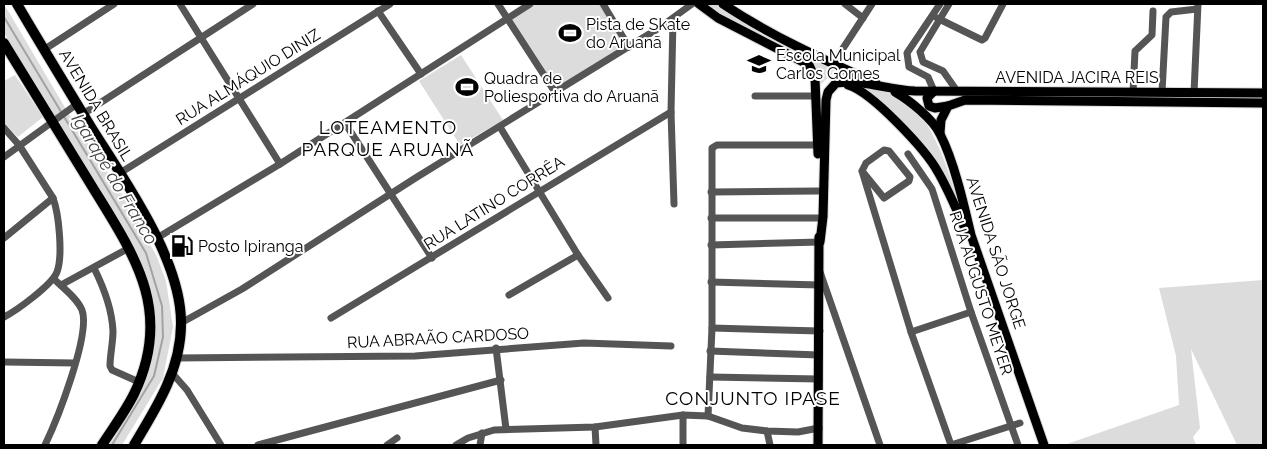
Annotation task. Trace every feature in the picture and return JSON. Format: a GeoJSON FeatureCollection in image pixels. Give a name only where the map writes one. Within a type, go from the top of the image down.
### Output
{"type":"FeatureCollection","features":[{"type":"Feature","properties":{"kind":"highway","name":"AVENIDA BRASIL"},"geometry":{"type":"LineString","coordinates":[[17,4],[45,48],[74,106],[83,114],[120,173],[157,238],[172,272],[182,323],[176,358],[172,373],[158,405],[134,445]]}},
{"type":"Feature","properties":{"kind":"highway"},"geometry":{"type":"LineString","coordinates":[[4,43],[53,119],[129,248],[141,273],[149,312],[147,352],[139,382],[127,407],[102,445]]}},
{"type":"Feature","properties":{"kind":"main road"},"geometry":{"type":"LineString","coordinates":[[699,4],[718,18],[803,60],[813,72],[816,96],[820,242],[818,445]]}},
{"type":"Feature","properties":{"kind":"main road","name":"AVENIDA SÃO JORGE"},"geometry":{"type":"LineString","coordinates":[[724,4],[745,18],[828,61],[890,89],[910,101],[940,133],[963,200],[977,254],[1044,445]]}},
{"type":"Feature","properties":{"kind":"main road"},"geometry":{"type":"LineString","coordinates":[[820,242],[823,218],[826,100],[832,86],[841,82],[855,86],[874,101],[921,148],[938,170],[977,254]]}},
{"type":"Feature","properties":{"kind":"main road","name":"AVENIDA SÃO JORGE"},"geometry":{"type":"LineString","coordinates":[[841,82],[890,89]]}},
{"type":"Feature","properties":{"kind":"main road","name":"AVENIDA JACIRA REIS"},"geometry":{"type":"LineString","coordinates":[[890,89],[934,91],[1263,93]]}},
{"type":"Feature","properties":{"kind":"main road"},"geometry":{"type":"LineString","coordinates":[[934,91],[927,98],[929,106],[948,106],[941,120],[940,133]]}},
{"type":"Feature","properties":{"kind":"main road","name":"AVENIDA JACIRA REIS"},"geometry":{"type":"LineString","coordinates":[[948,106],[957,102],[974,100],[1263,103]]}},
{"type":"Feature","properties":{"kind":"street"},"geometry":{"type":"LineString","coordinates":[[45,48],[114,4]]}},
{"type":"Feature","properties":{"kind":"street"},"geometry":{"type":"LineString","coordinates":[[180,4],[280,164]]}},
{"type":"Feature","properties":{"kind":"street"},"geometry":{"type":"LineString","coordinates":[[83,114],[252,4]]}},
{"type":"Feature","properties":{"kind":"street","name":"RUA ALMÁQUIO DINIZ"},"geometry":{"type":"LineString","coordinates":[[120,173],[390,4]]}},
{"type":"Feature","properties":{"kind":"street"},"geometry":{"type":"LineString","coordinates":[[498,4],[556,92]]}},
{"type":"Feature","properties":{"kind":"street"},"geometry":{"type":"LineString","coordinates":[[157,238],[280,164],[530,4]]}},
{"type":"Feature","properties":{"kind":"street"},"geometry":{"type":"LineString","coordinates":[[603,4],[628,47]]}},
{"type":"Feature","properties":{"kind":"street"},"geometry":{"type":"LineString","coordinates":[[182,323],[242,289],[391,194],[674,19],[692,4]]}},
{"type":"Feature","properties":{"kind":"street"},"geometry":{"type":"LineString","coordinates":[[844,4],[863,18]]}},
{"type":"Feature","properties":{"kind":"street"},"geometry":{"type":"LineString","coordinates":[[828,61],[838,56],[872,4]]}},
{"type":"Feature","properties":{"kind":"street"},"geometry":{"type":"LineString","coordinates":[[923,62],[921,49],[940,4]]}},
{"type":"Feature","properties":{"kind":"street"},"geometry":{"type":"LineString","coordinates":[[934,91],[928,77],[912,69],[908,64],[907,53],[935,18],[949,4]]}},
{"type":"Feature","properties":{"kind":"street"},"geometry":{"type":"LineString","coordinates":[[935,18],[982,40],[985,38],[1003,4]]}},
{"type":"Feature","properties":{"kind":"street"},"geometry":{"type":"LineString","coordinates":[[1162,92],[1166,17],[1171,12],[1198,6],[1194,93]]}},
{"type":"Feature","properties":{"kind":"street"},"geometry":{"type":"LineString","coordinates":[[378,11],[421,74]]}},
{"type":"Feature","properties":{"kind":"street"},"geometry":{"type":"LineString","coordinates":[[1133,92],[1135,51],[1152,35],[1153,11]]}},
{"type":"Feature","properties":{"kind":"street"},"geometry":{"type":"LineString","coordinates":[[674,19],[671,112],[674,204]]}},
{"type":"Feature","properties":{"kind":"street"},"geometry":{"type":"LineString","coordinates":[[908,64],[923,62],[943,72],[957,91]]}},
{"type":"Feature","properties":{"kind":"street"},"geometry":{"type":"LineString","coordinates":[[755,96],[816,96]]}},
{"type":"Feature","properties":{"kind":"street"},"geometry":{"type":"LineString","coordinates":[[4,157],[53,119],[74,106]]}},
{"type":"Feature","properties":{"kind":"street","name":"RUA LATINO CORRÊA"},"geometry":{"type":"LineString","coordinates":[[331,318],[671,112]]}},
{"type":"Feature","properties":{"kind":"street"},"geometry":{"type":"LineString","coordinates":[[345,123],[432,258]]}},
{"type":"Feature","properties":{"kind":"street"},"geometry":{"type":"LineString","coordinates":[[500,127],[578,255],[608,298]]}},
{"type":"Feature","properties":{"kind":"street"},"geometry":{"type":"LineString","coordinates":[[4,128],[19,145],[53,198],[57,214],[59,255],[58,268],[54,279],[4,317]]}},
{"type":"Feature","properties":{"kind":"street"},"geometry":{"type":"LineString","coordinates":[[708,416],[712,328],[712,148],[717,144],[818,145]]}},
{"type":"Feature","properties":{"kind":"street"},"geometry":{"type":"LineString","coordinates":[[862,171],[884,198],[909,181],[910,178],[890,151],[884,150],[866,163],[862,171],[911,332],[951,445],[1020,422]]}},
{"type":"Feature","properties":{"kind":"street","name":"RUA AUGUSTO MEYER"},"geometry":{"type":"LineString","coordinates":[[908,154],[932,189],[970,312],[1018,445]]}},
{"type":"Feature","properties":{"kind":"street"},"geometry":{"type":"LineString","coordinates":[[711,192],[818,190]]}},
{"type":"Feature","properties":{"kind":"street"},"geometry":{"type":"LineString","coordinates":[[4,238],[53,198]]}},
{"type":"Feature","properties":{"kind":"street"},"geometry":{"type":"LineString","coordinates":[[711,218],[818,218]]}},
{"type":"Feature","properties":{"kind":"street"},"geometry":{"type":"LineString","coordinates":[[711,245],[820,242]]}},
{"type":"Feature","properties":{"kind":"street"},"geometry":{"type":"LineString","coordinates":[[61,285],[129,248]]}},
{"type":"Feature","properties":{"kind":"street"},"geometry":{"type":"LineString","coordinates":[[509,295],[578,255]]}},
{"type":"Feature","properties":{"kind":"street"},"geometry":{"type":"LineString","coordinates":[[94,268],[104,290],[111,314],[113,332],[110,366],[112,370],[139,382]]}},
{"type":"Feature","properties":{"kind":"street"},"geometry":{"type":"LineString","coordinates":[[820,272],[880,445]]}},
{"type":"Feature","properties":{"kind":"street"},"geometry":{"type":"LineString","coordinates":[[45,445],[75,363],[83,334],[84,318],[78,303],[54,279]]}},
{"type":"Feature","properties":{"kind":"street"},"geometry":{"type":"LineString","coordinates":[[711,282],[820,285]]}},
{"type":"Feature","properties":{"kind":"street"},"geometry":{"type":"LineString","coordinates":[[911,332],[970,312]]}},
{"type":"Feature","properties":{"kind":"street"},"geometry":{"type":"LineString","coordinates":[[712,328],[820,331]]}},
{"type":"Feature","properties":{"kind":"street","name":"RUA ABRAÃO CARDOSO"},"geometry":{"type":"LineString","coordinates":[[176,358],[415,356],[496,348],[584,343],[671,346]]}},
{"type":"Feature","properties":{"kind":"street"},"geometry":{"type":"LineString","coordinates":[[496,348],[506,430]]}},
{"type":"Feature","properties":{"kind":"street"},"geometry":{"type":"LineString","coordinates":[[710,351],[819,355]]}},
{"type":"Feature","properties":{"kind":"street"},"geometry":{"type":"LineString","coordinates":[[4,362],[75,363]]}},
{"type":"Feature","properties":{"kind":"street"},"geometry":{"type":"LineString","coordinates":[[172,373],[187,390],[221,445]]}},
{"type":"Feature","properties":{"kind":"street"},"geometry":{"type":"LineString","coordinates":[[710,377],[819,379]]}},
{"type":"Feature","properties":{"kind":"street"},"geometry":{"type":"LineString","coordinates":[[258,445],[501,380]]}},
{"type":"Feature","properties":{"kind":"street"},"geometry":{"type":"LineString","coordinates":[[683,415],[683,445]]}},
{"type":"Feature","properties":{"kind":"street"},"geometry":{"type":"LineString","coordinates":[[456,445],[482,433],[506,430],[595,427],[683,415],[708,416],[742,428],[767,431],[798,432],[819,428]]}},
{"type":"Feature","properties":{"kind":"street"},"geometry":{"type":"LineString","coordinates":[[595,427],[596,445]]}},
{"type":"Feature","properties":{"kind":"street"},"geometry":{"type":"LineString","coordinates":[[767,431],[770,445]]}},
{"type":"Feature","properties":{"kind":"street"},"geometry":{"type":"LineString","coordinates":[[480,445],[482,433]]}},
{"type":"Feature","properties":{"kind":"street"},"geometry":{"type":"LineString","coordinates":[[387,445],[396,438]]}},
{"type":"Feature","properties":{"kind":"shaded area"},"geometry":{"type":"Polygon","coordinates":[[[4,4],[70,116],[129,205],[157,257],[166,281],[173,327],[163,378],[122,445],[104,445],[131,401],[151,342],[145,274],[137,254],[4,33],[4,4]]]}},
{"type":"Feature","properties":{"kind":"shaded area"},"geometry":{"type":"Polygon","coordinates":[[[536,4],[599,4],[625,46],[557,88],[512,19],[536,4]]]}},
{"type":"Feature","properties":{"kind":"shaded area"},"geometry":{"type":"Polygon","coordinates":[[[706,4],[718,4],[734,16],[866,82],[831,75],[821,84],[819,72],[810,61],[730,20],[706,4]]]}},
{"type":"Feature","properties":{"kind":"shaded area"},"geometry":{"type":"Polygon","coordinates":[[[461,55],[503,120],[460,145],[419,81],[461,55]]]}},
{"type":"Feature","properties":{"kind":"shaded area"},"geometry":{"type":"Polygon","coordinates":[[[15,75],[43,117],[18,137],[4,123],[4,81],[15,75]]]}},
{"type":"Feature","properties":{"kind":"shaded area"},"geometry":{"type":"Polygon","coordinates":[[[855,85],[885,91],[902,99],[916,111],[936,141],[962,212],[918,138],[897,117],[855,85]]]}},
{"type":"Feature","properties":{"kind":"shaded area"},"geometry":{"type":"Polygon","coordinates":[[[1263,280],[1263,445],[1237,445],[1191,349],[1200,428],[1193,437],[1196,445],[1064,445],[1179,405],[1176,356],[1159,288],[1263,280]]]}},
{"type":"Feature","properties":{"kind":"waterway","name":"Igarapé do Franco"},"geometry":{"type":"LineString","coordinates":[[4,17],[146,253],[162,306],[163,337],[154,376],[112,445]]}},
{"type":"Feature","properties":{"kind":"place","name":"Pista de Skate do Aruanã"},"geometry":{"type":"Point","coordinates":[570,33]}},
{"type":"Feature","properties":{"kind":"place","name":"Escola Municipal Carlos Gomes"},"geometry":{"type":"Point","coordinates":[759,64]}},
{"type":"Feature","properties":{"kind":"place","name":"Quadra de Poliesportiva do Aruanã"},"geometry":{"type":"Point","coordinates":[467,87]}},
{"type":"Feature","properties":{"kind":"place","name":"Posto Ipiranga"},"geometry":{"type":"Point","coordinates":[182,246]}},
{"type":"Feature","properties":{"kind":"district","name":"LOTEAMENTO PARQUE ARUANÃ"},"geometry":{"type":"Point","coordinates":[388,138]}},
{"type":"Feature","properties":{"kind":"district","name":"CONJUNTO IPASE"},"geometry":{"type":"Point","coordinates":[753,398]}}]}
